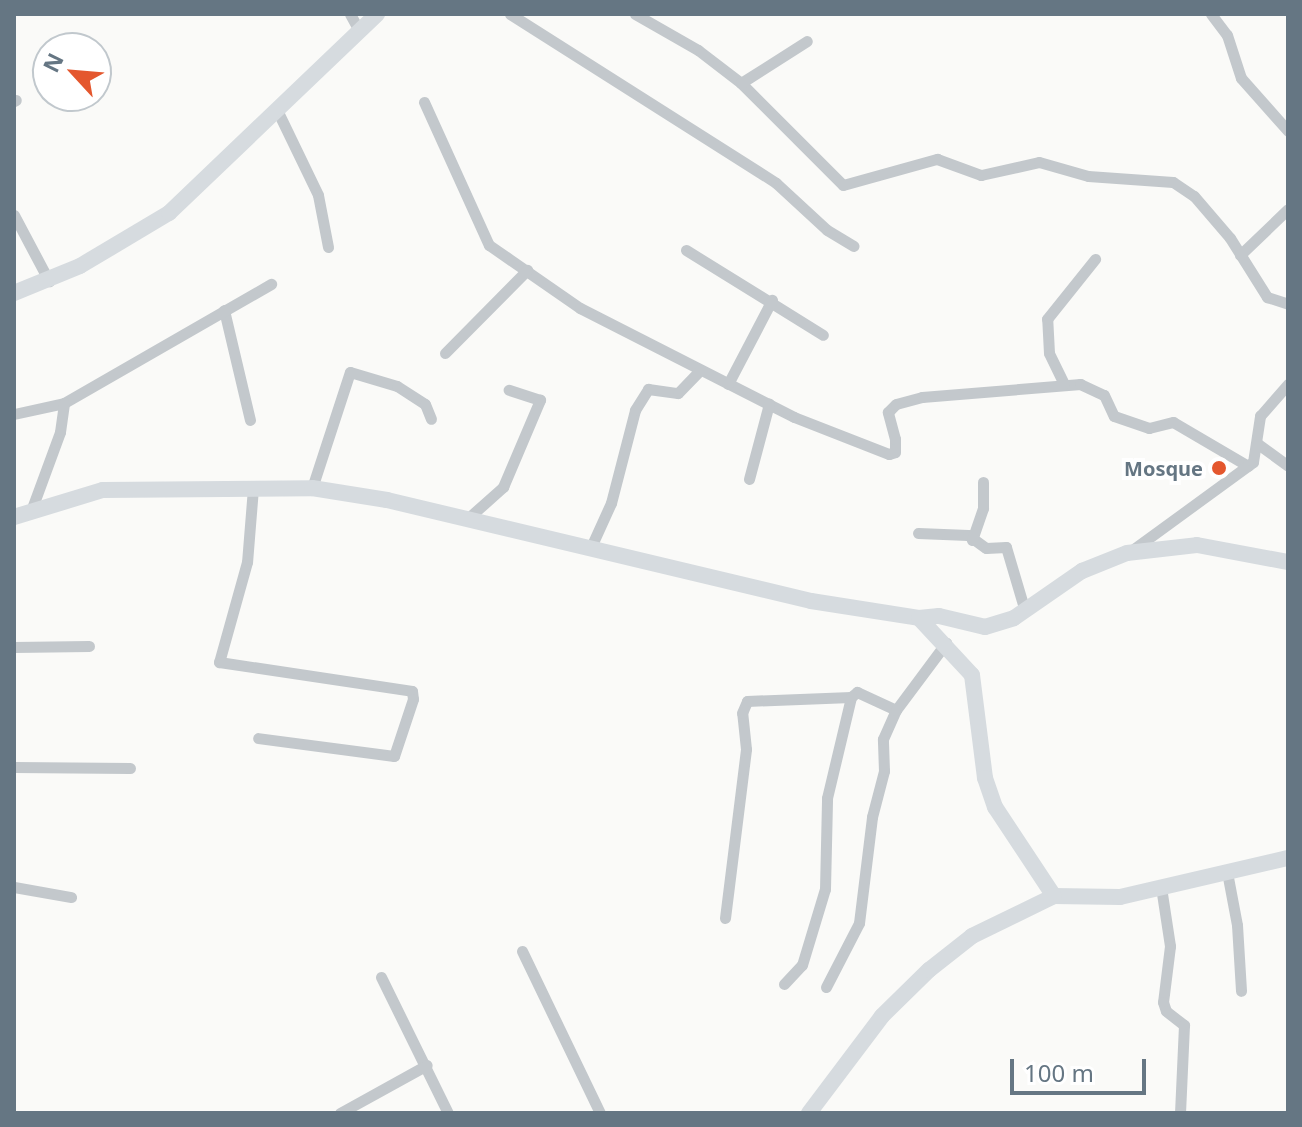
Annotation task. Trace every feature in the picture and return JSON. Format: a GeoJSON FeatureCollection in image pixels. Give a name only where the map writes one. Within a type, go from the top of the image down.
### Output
{"type":"FeatureCollection","features":[{"type":"Feature","properties":{"kind":"street"},"geometry":{"type":"LineString","coordinates":[[350,14],[359,30]]}},
{"type":"Feature","properties":{"kind":"street"},"geometry":{"type":"LineString","coordinates":[[14,293],[49,281],[169,213],[377,14]]}},
{"type":"Feature","properties":{"kind":"street"},"geometry":{"type":"LineString","coordinates":[[510,14],[776,183],[827,230],[854,246]]}},
{"type":"Feature","properties":{"kind":"street"},"geometry":{"type":"LineString","coordinates":[[635,14],[698,50],[741,83],[843,185],[937,159],[981,175],[1039,162],[1088,176],[1173,182],[1194,196],[1240,255],[1267,297],[1288,304]]}},
{"type":"Feature","properties":{"kind":"street"},"geometry":{"type":"LineString","coordinates":[[1211,14],[1227,35],[1241,78],[1288,131]]}},
{"type":"Feature","properties":{"kind":"street"},"geometry":{"type":"LineString","coordinates":[[741,83],[807,41]]}},
{"type":"Feature","properties":{"kind":"street"},"geometry":{"type":"LineString","coordinates":[[424,102],[489,245],[580,308],[698,372],[769,404],[889,454],[895,452],[895,439],[888,412],[896,404],[1064,384],[1097,389],[1114,416],[1149,428],[1173,422],[1191,430],[1248,466]]}},
{"type":"Feature","properties":{"kind":"street"},"geometry":{"type":"LineString","coordinates":[[277,110],[318,195],[328,247]]}},
{"type":"Feature","properties":{"kind":"street"},"geometry":{"type":"LineString","coordinates":[[1240,255],[1288,209]]}},
{"type":"Feature","properties":{"kind":"street"},"geometry":{"type":"LineString","coordinates":[[14,215],[49,281]]}},
{"type":"Feature","properties":{"kind":"street"},"geometry":{"type":"LineString","coordinates":[[686,250],[772,300],[823,335]]}},
{"type":"Feature","properties":{"kind":"street"},"geometry":{"type":"LineString","coordinates":[[1064,384],[1049,353],[1047,319],[1095,259]]}},
{"type":"Feature","properties":{"kind":"street"},"geometry":{"type":"LineString","coordinates":[[445,353],[527,270]]}},
{"type":"Feature","properties":{"kind":"street"},"geometry":{"type":"LineString","coordinates":[[14,414],[64,403],[271,284]]}},
{"type":"Feature","properties":{"kind":"street"},"geometry":{"type":"LineString","coordinates":[[728,384],[772,300]]}},
{"type":"Feature","properties":{"kind":"street"},"geometry":{"type":"LineString","coordinates":[[224,310],[250,420]]}},
{"type":"Feature","properties":{"kind":"street"},"geometry":{"type":"LineString","coordinates":[[312,488],[350,372],[397,386],[425,404],[431,419]]}},
{"type":"Feature","properties":{"kind":"street"},"geometry":{"type":"LineString","coordinates":[[591,547],[611,503],[635,410],[648,389],[678,393],[698,372]]}},
{"type":"Feature","properties":{"kind":"street"},"geometry":{"type":"LineString","coordinates":[[14,517],[103,490],[312,488],[591,547],[811,601],[919,618],[939,616],[985,627],[1025,611],[1082,571],[1127,553],[1248,466],[1258,444],[1260,416],[1288,384]]}},
{"type":"Feature","properties":{"kind":"street"},"geometry":{"type":"LineString","coordinates":[[466,520],[503,487],[540,400],[509,390]]}},
{"type":"Feature","properties":{"kind":"street"},"geometry":{"type":"LineString","coordinates":[[31,511],[60,432],[64,403]]}},
{"type":"Feature","properties":{"kind":"street"},"geometry":{"type":"LineString","coordinates":[[749,479],[769,404]]}},
{"type":"Feature","properties":{"kind":"street"},"geometry":{"type":"LineString","coordinates":[[1258,444],[1288,466]]}},
{"type":"Feature","properties":{"kind":"street"},"geometry":{"type":"LineString","coordinates":[[972,540],[983,508],[983,482]]}},
{"type":"Feature","properties":{"kind":"street"},"geometry":{"type":"LineString","coordinates":[[253,488],[247,562],[219,662],[412,691],[413,699],[394,756],[258,738]]}},
{"type":"Feature","properties":{"kind":"street"},"geometry":{"type":"LineString","coordinates":[[918,533],[968,535],[995,551],[1006,547],[1025,611]]}},
{"type":"Feature","properties":{"kind":"street"},"geometry":{"type":"LineString","coordinates":[[1127,553],[1197,545],[1288,562]]}},
{"type":"Feature","properties":{"kind":"street"},"geometry":{"type":"LineString","coordinates":[[919,618],[946,643],[972,675],[985,778],[995,807],[1054,896]]}},
{"type":"Feature","properties":{"kind":"street"},"geometry":{"type":"LineString","coordinates":[[826,987],[859,923],[872,817],[884,771],[883,739],[896,710],[946,643]]}},
{"type":"Feature","properties":{"kind":"street"},"geometry":{"type":"LineString","coordinates":[[14,647],[89,646]]}},
{"type":"Feature","properties":{"kind":"street"},"geometry":{"type":"LineString","coordinates":[[784,984],[802,965],[825,889],[827,798],[851,697],[857,692],[896,710]]}},
{"type":"Feature","properties":{"kind":"street"},"geometry":{"type":"LineString","coordinates":[[725,918],[746,749],[742,713],[747,701],[851,697]]}},
{"type":"Feature","properties":{"kind":"street"},"geometry":{"type":"LineString","coordinates":[[14,767],[130,768]]}},
{"type":"Feature","properties":{"kind":"street"},"geometry":{"type":"LineString","coordinates":[[809,1113],[882,1016],[929,970],[972,936],[1054,896],[1120,897],[1288,858]]}},
{"type":"Feature","properties":{"kind":"street"},"geometry":{"type":"LineString","coordinates":[[1227,872],[1237,925],[1241,991]]}},
{"type":"Feature","properties":{"kind":"street"},"geometry":{"type":"LineString","coordinates":[[14,887],[71,897]]}},
{"type":"Feature","properties":{"kind":"street"},"geometry":{"type":"LineString","coordinates":[[1161,887],[1170,946],[1163,1002],[1166,1011],[1184,1025],[1180,1113]]}},
{"type":"Feature","properties":{"kind":"street"},"geometry":{"type":"LineString","coordinates":[[522,951],[600,1113]]}},
{"type":"Feature","properties":{"kind":"street"},"geometry":{"type":"LineString","coordinates":[[381,977],[448,1113]]}},
{"type":"Feature","properties":{"kind":"street"},"geometry":{"type":"LineString","coordinates":[[340,1113],[427,1065]]}},
{"type":"Feature","properties":{"kind":"place","name":"Mosque"},"geometry":{"type":"Point","coordinates":[1219,468]}}]}
